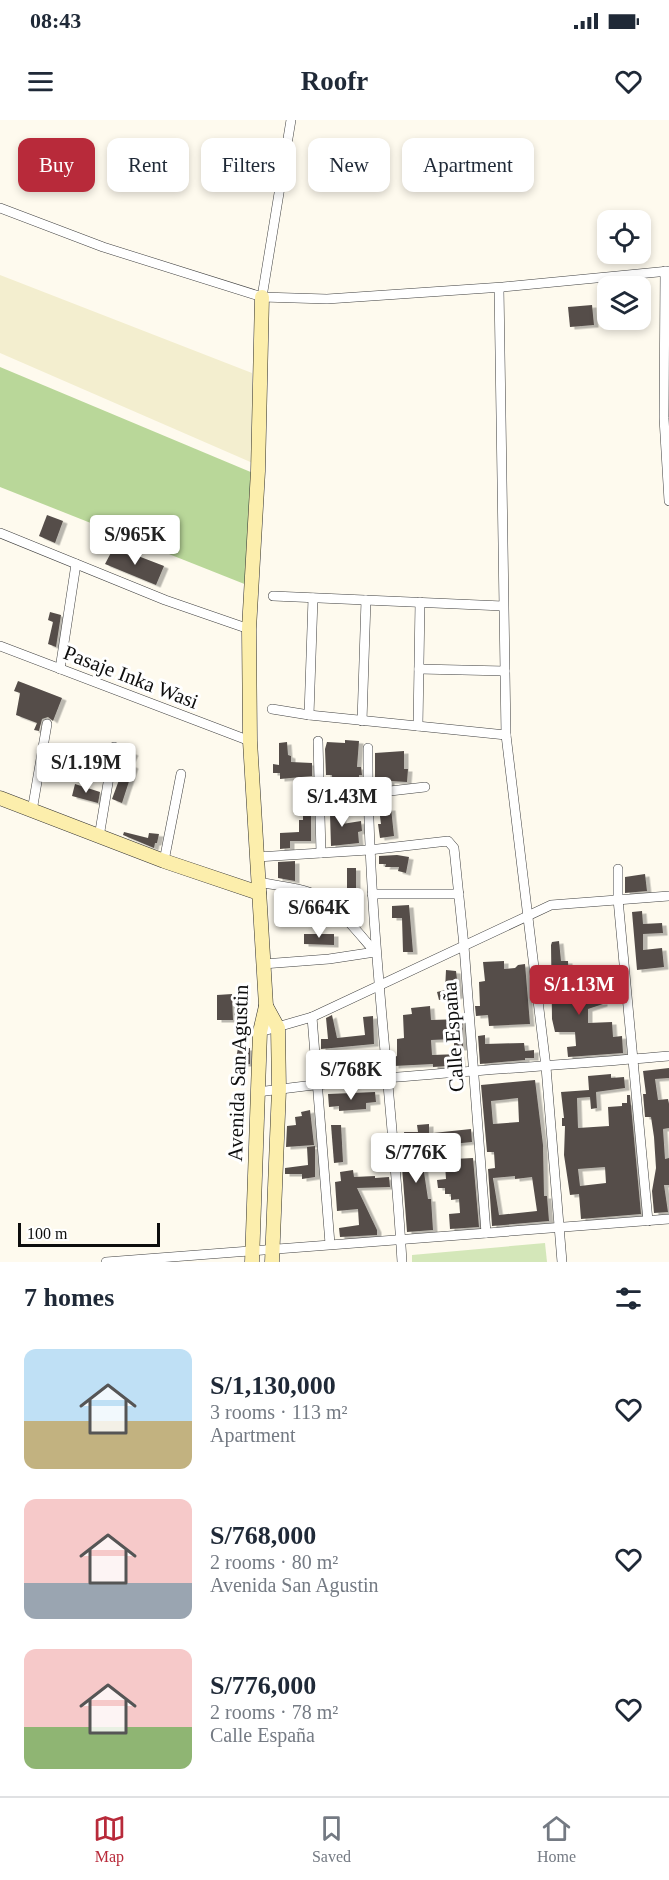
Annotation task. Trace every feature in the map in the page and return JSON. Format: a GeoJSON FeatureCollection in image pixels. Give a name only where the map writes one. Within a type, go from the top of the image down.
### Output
{"type":"FeatureCollection","features":[{"type":"Feature","properties":{"kind":"street"},"geometry":{"type":"LineString","coordinates":[[262,297],[291,120]]}},
{"type":"Feature","properties":{"kind":"street"},"geometry":{"type":"LineString","coordinates":[[0,208],[103,247],[262,297],[327,299],[499,288],[667,271],[664,418],[669,501]]}},
{"type":"Feature","properties":{"kind":"street"},"geometry":{"type":"LineString","coordinates":[[499,288],[506,735],[546,1066],[562,1262]]}},
{"type":"Feature","properties":{"kind":"street","name":"Avenida San Agustin"},"geometry":{"type":"LineString","coordinates":[[252,1257],[260,1032],[266,1006],[250,741],[249,629],[258,471],[262,297]]}},
{"type":"Feature","properties":{"kind":"street"},"geometry":{"type":"LineString","coordinates":[[0,533],[165,600],[249,629]]}},
{"type":"Feature","properties":{"kind":"street"},"geometry":{"type":"LineString","coordinates":[[60,669],[76,564]]}},
{"type":"Feature","properties":{"kind":"street"},"geometry":{"type":"LineString","coordinates":[[273,596],[503,606]]}},
{"type":"Feature","properties":{"kind":"street"},"geometry":{"type":"LineString","coordinates":[[309,715],[312,598]]}},
{"type":"Feature","properties":{"kind":"street"},"geometry":{"type":"LineString","coordinates":[[362,721],[366,600]]}},
{"type":"Feature","properties":{"kind":"street"},"geometry":{"type":"LineString","coordinates":[[418,726],[420,602]]}},
{"type":"Feature","properties":{"kind":"street","name":"Pasaje Inka Wasi"},"geometry":{"type":"LineString","coordinates":[[0,646],[250,741]]}},
{"type":"Feature","properties":{"kind":"street"},"geometry":{"type":"LineString","coordinates":[[418,669],[505,671]]}},
{"type":"Feature","properties":{"kind":"street"},"geometry":{"type":"LineString","coordinates":[[272,709],[362,721],[506,735]]}},
{"type":"Feature","properties":{"kind":"street"},"geometry":{"type":"LineString","coordinates":[[32,811],[47,724]]}},
{"type":"Feature","properties":{"kind":"street"},"geometry":{"type":"LineString","coordinates":[[318,741],[321,853]]}},
{"type":"Feature","properties":{"kind":"street"},"geometry":{"type":"LineString","coordinates":[[99,837],[114,747]]}},
{"type":"Feature","properties":{"kind":"street"},"geometry":{"type":"LineString","coordinates":[[369,748],[369,850],[375,952],[402,1262]]}},
{"type":"Feature","properties":{"kind":"street"},"geometry":{"type":"LineString","coordinates":[[164,861],[181,774]]}},
{"type":"Feature","properties":{"kind":"street"},"geometry":{"type":"LineString","coordinates":[[320,799],[425,787]]}},
{"type":"Feature","properties":{"kind":"street"},"geometry":{"type":"LineString","coordinates":[[0,798],[164,861],[259,888],[305,891],[320,897],[330,904],[375,952]]}},
{"type":"Feature","properties":{"kind":"street","name":"Calle España"},"geometry":{"type":"LineString","coordinates":[[369,850],[448,842],[454,848],[464,946],[486,1233]]}},
{"type":"Feature","properties":{"kind":"street"},"geometry":{"type":"LineString","coordinates":[[257,857],[369,850]]}},
{"type":"Feature","properties":{"kind":"street"},"geometry":{"type":"LineString","coordinates":[[618,869],[618,899],[648,1221]]}},
{"type":"Feature","properties":{"kind":"street"},"geometry":{"type":"LineString","coordinates":[[372,894],[459,894]]}},
{"type":"Feature","properties":{"kind":"street"},"geometry":{"type":"LineString","coordinates":[[260,1032],[312,1017],[551,905],[669,896]]}},
{"type":"Feature","properties":{"kind":"street"},"geometry":{"type":"LineString","coordinates":[[263,964],[329,959],[375,952]]}},
{"type":"Feature","properties":{"kind":"street"},"geometry":{"type":"LineString","coordinates":[[266,1006],[278,1028]]}},
{"type":"Feature","properties":{"kind":"street"},"geometry":{"type":"LineString","coordinates":[[312,1017],[330,1244]]}},
{"type":"Feature","properties":{"kind":"street","name":"Avenida San Agustin"},"geometry":{"type":"LineString","coordinates":[[272,1256],[279,1089],[278,1028]]}},
{"type":"Feature","properties":{"kind":"street"},"geometry":{"type":"LineString","coordinates":[[258,1092],[386,1077],[669,1056]]}},
{"type":"Feature","properties":{"kind":"street"},"geometry":{"type":"LineString","coordinates":[[106,1262],[272,1256],[330,1244],[669,1219]]}},
{"type":"Feature","properties":{"kind":"shaded area"},"geometry":{"type":"Polygon","coordinates":[[[0,275],[252,373],[255,464],[0,353],[0,275]]]}},
{"type":"Feature","properties":{"kind":"green space"},"geometry":{"type":"Polygon","coordinates":[[[0,367],[258,475],[252,587],[0,487],[0,367]]]}},
{"type":"Feature","properties":{"kind":"green space"},"geometry":{"type":"Polygon","coordinates":[[[545,1243],[547,1262],[412,1262],[412,1255],[545,1243]]]}},
{"type":"Feature","properties":{"kind":"building"},"geometry":{"type":"Polygon","coordinates":[[[592,305],[594,325],[570,327],[568,307],[592,305]]]}},
{"type":"Feature","properties":{"kind":"building"},"geometry":{"type":"Polygon","coordinates":[[[47,515],[63,521],[55,543],[39,536],[47,515]]]}},
{"type":"Feature","properties":{"kind":"building"},"geometry":{"type":"Polygon","coordinates":[[[115,545],[123,549],[122,552],[137,559],[138,556],[164,566],[156,585],[105,564],[115,545]]]}},
{"type":"Feature","properties":{"kind":"building"},"geometry":{"type":"Polygon","coordinates":[[[50,612],[61,615],[56,647],[48,644],[53,622],[48,620],[50,612]]]}},
{"type":"Feature","properties":{"kind":"building"},"geometry":{"type":"Polygon","coordinates":[[[18,681],[62,698],[53,721],[48,717],[42,719],[39,731],[34,730],[37,723],[16,715],[20,693],[14,691],[18,681]]]}},
{"type":"Feature","properties":{"kind":"building"},"geometry":{"type":"Polygon","coordinates":[[[345,740],[359,741],[357,767],[361,767],[362,775],[359,775],[359,788],[333,791],[332,775],[326,775],[325,749],[327,742],[345,743],[345,740]]]}},
{"type":"Feature","properties":{"kind":"building"},"geometry":{"type":"Polygon","coordinates":[[[287,742],[291,762],[312,763],[312,776],[280,779],[280,773],[273,773],[273,764],[279,765],[279,743],[287,742]]]}},
{"type":"Feature","properties":{"kind":"building"},"geometry":{"type":"Polygon","coordinates":[[[83,747],[106,754],[102,776],[70,765],[76,748],[82,750],[83,747]]]}},
{"type":"Feature","properties":{"kind":"building"},"geometry":{"type":"Polygon","coordinates":[[[124,749],[134,753],[129,764],[134,766],[122,803],[112,799],[122,768],[118,766],[124,749]]]}},
{"type":"Feature","properties":{"kind":"building"},"geometry":{"type":"Polygon","coordinates":[[[404,751],[404,769],[408,769],[407,782],[390,781],[390,784],[375,786],[375,753],[404,751]]]}},
{"type":"Feature","properties":{"kind":"building"},"geometry":{"type":"Polygon","coordinates":[[[75,784],[100,792],[98,803],[72,796],[75,784]]]}},
{"type":"Feature","properties":{"kind":"building"},"geometry":{"type":"Polygon","coordinates":[[[341,803],[342,824],[361,821],[362,831],[358,832],[359,843],[331,846],[330,814],[327,814],[326,805],[341,803]]]}},
{"type":"Feature","properties":{"kind":"building"},"geometry":{"type":"Polygon","coordinates":[[[303,807],[311,807],[311,841],[290,841],[290,848],[280,849],[280,833],[299,832],[299,820],[303,820],[303,807]]]}},
{"type":"Feature","properties":{"kind":"building"},"geometry":{"type":"Polygon","coordinates":[[[391,808],[394,836],[380,838],[379,809],[391,808]]]}},
{"type":"Feature","properties":{"kind":"building"},"geometry":{"type":"Polygon","coordinates":[[[124,832],[148,838],[149,833],[159,834],[154,848],[123,835],[124,832]]]}},
{"type":"Feature","properties":{"kind":"building"},"geometry":{"type":"Polygon","coordinates":[[[379,856],[409,857],[406,873],[398,871],[399,867],[385,867],[386,864],[379,864],[379,856]]]}},
{"type":"Feature","properties":{"kind":"building"},"geometry":{"type":"Polygon","coordinates":[[[295,861],[295,881],[278,878],[278,862],[295,861]]]}},
{"type":"Feature","properties":{"kind":"building"},"geometry":{"type":"Polygon","coordinates":[[[347,868],[356,868],[356,892],[347,892],[347,868]]]}},
{"type":"Feature","properties":{"kind":"building"},"geometry":{"type":"Polygon","coordinates":[[[645,874],[647,891],[625,893],[625,877],[645,874]]]}},
{"type":"Feature","properties":{"kind":"building"},"geometry":{"type":"Polygon","coordinates":[[[282,899],[296,900],[295,909],[290,909],[290,917],[281,916],[282,899]]]}},
{"type":"Feature","properties":{"kind":"building"},"geometry":{"type":"Polygon","coordinates":[[[409,905],[413,952],[403,952],[402,918],[392,918],[392,906],[409,905]]]}},
{"type":"Feature","properties":{"kind":"building"},"geometry":{"type":"Polygon","coordinates":[[[642,911],[643,924],[662,923],[663,933],[643,934],[643,950],[662,948],[664,967],[637,970],[632,912],[642,911]]]}},
{"type":"Feature","properties":{"kind":"building"},"geometry":{"type":"Polygon","coordinates":[[[304,934],[334,934],[334,945],[304,944],[304,934]]]}},
{"type":"Feature","properties":{"kind":"building"},"geometry":{"type":"Polygon","coordinates":[[[559,941],[561,961],[568,961],[569,981],[562,982],[564,998],[583,996],[582,1002],[603,1002],[603,1004],[588,1009],[588,1023],[612,1022],[613,1037],[622,1036],[623,1053],[568,1057],[567,1047],[576,1046],[575,1032],[555,1032],[552,1019],[551,945],[552,942],[559,941]]]}},
{"type":"Feature","properties":{"kind":"building"},"geometry":{"type":"Polygon","coordinates":[[[504,961],[504,969],[525,964],[530,1024],[489,1026],[488,1015],[476,1016],[475,1006],[480,1006],[479,982],[485,981],[483,962],[504,961]]]}},
{"type":"Feature","properties":{"kind":"building"},"geometry":{"type":"Polygon","coordinates":[[[446,970],[456,971],[459,996],[439,1000],[437,992],[445,990],[446,970]]]}},
{"type":"Feature","properties":{"kind":"building"},"geometry":{"type":"Polygon","coordinates":[[[232,994],[233,1020],[217,1020],[217,995],[232,994]]]}},
{"type":"Feature","properties":{"kind":"building"},"geometry":{"type":"Polygon","coordinates":[[[430,1006],[431,1020],[463,1019],[463,1048],[454,1048],[454,1039],[431,1040],[432,1055],[460,1054],[461,1065],[394,1066],[394,1057],[397,1056],[397,1039],[404,1038],[403,1015],[412,1014],[411,1008],[430,1006]]]}},
{"type":"Feature","properties":{"kind":"building"},"geometry":{"type":"Polygon","coordinates":[[[332,1015],[337,1038],[365,1035],[363,1017],[373,1016],[374,1044],[321,1049],[321,1039],[328,1039],[326,1018],[332,1015]]]}},
{"type":"Feature","properties":{"kind":"building"},"geometry":{"type":"Polygon","coordinates":[[[485,1035],[485,1044],[524,1043],[525,1051],[534,1050],[534,1058],[480,1064],[478,1036],[485,1035]]]}},
{"type":"Feature","properties":{"kind":"building"},"geometry":{"type":"Polygon","coordinates":[[[238,1048],[250,1048],[250,1064],[235,1064],[238,1048]]]}},
{"type":"Feature","properties":{"kind":"building"},"geometry":{"type":"Polygon","coordinates":[[[669,1068],[669,1078],[655,1079],[658,1100],[668,1099],[669,1104],[669,1128],[663,1129],[665,1159],[669,1158],[669,1185],[664,1185],[668,1212],[654,1213],[652,1191],[656,1168],[654,1137],[651,1117],[645,1117],[643,1094],[646,1094],[643,1071],[669,1068]]]}},
{"type":"Feature","properties":{"kind":"building"},"geometry":{"type":"Polygon","coordinates":[[[611,1074],[611,1078],[624,1077],[625,1088],[596,1092],[597,1108],[591,1109],[590,1097],[577,1098],[578,1128],[609,1126],[608,1107],[622,1106],[622,1103],[627,1103],[627,1095],[630,1095],[641,1214],[581,1219],[579,1194],[570,1195],[564,1155],[565,1126],[562,1126],[562,1118],[564,1118],[561,1092],[589,1090],[588,1076],[611,1074]],[[605,1167],[578,1169],[580,1186],[606,1183],[605,1167]]]}},
{"type":"Feature","properties":{"kind":"building"},"geometry":{"type":"Polygon","coordinates":[[[535,1080],[543,1145],[544,1196],[547,1196],[549,1221],[492,1226],[488,1169],[495,1168],[494,1152],[487,1152],[481,1085],[535,1080]],[[518,1098],[491,1101],[493,1124],[519,1122],[518,1098]],[[515,1176],[493,1178],[499,1215],[537,1211],[532,1177],[515,1179],[515,1176]]]}},
{"type":"Feature","properties":{"kind":"building"},"geometry":{"type":"Polygon","coordinates":[[[375,1092],[376,1102],[366,1103],[366,1109],[339,1111],[339,1106],[329,1107],[328,1094],[375,1092]]]}},
{"type":"Feature","properties":{"kind":"building"},"geometry":{"type":"Polygon","coordinates":[[[310,1110],[314,1145],[286,1147],[287,1126],[296,1125],[295,1117],[302,1116],[301,1112],[310,1110]]]}},
{"type":"Feature","properties":{"kind":"building"},"geometry":{"type":"Polygon","coordinates":[[[429,1124],[429,1138],[419,1139],[420,1144],[416,1144],[417,1159],[422,1159],[428,1199],[431,1199],[433,1230],[407,1232],[401,1154],[407,1154],[404,1132],[418,1132],[417,1125],[429,1124]]]}},
{"type":"Feature","properties":{"kind":"building"},"geometry":{"type":"Polygon","coordinates":[[[331,1125],[341,1125],[343,1162],[334,1163],[331,1125]]]}},
{"type":"Feature","properties":{"kind":"building"},"geometry":{"type":"Polygon","coordinates":[[[471,1129],[472,1142],[452,1144],[453,1159],[473,1158],[479,1227],[450,1229],[449,1214],[460,1213],[459,1199],[451,1200],[451,1194],[445,1194],[445,1188],[438,1188],[437,1180],[446,1179],[444,1151],[435,1152],[433,1133],[471,1129]]]}},
{"type":"Feature","properties":{"kind":"building"},"geometry":{"type":"Polygon","coordinates":[[[315,1146],[315,1177],[302,1179],[302,1174],[285,1174],[285,1168],[308,1165],[307,1147],[315,1146]]]}},
{"type":"Feature","properties":{"kind":"building"},"geometry":{"type":"Polygon","coordinates":[[[353,1170],[354,1177],[389,1177],[390,1187],[357,1188],[377,1230],[377,1235],[340,1237],[339,1228],[359,1225],[358,1209],[337,1211],[335,1182],[341,1181],[340,1172],[353,1170]]]}}]}
